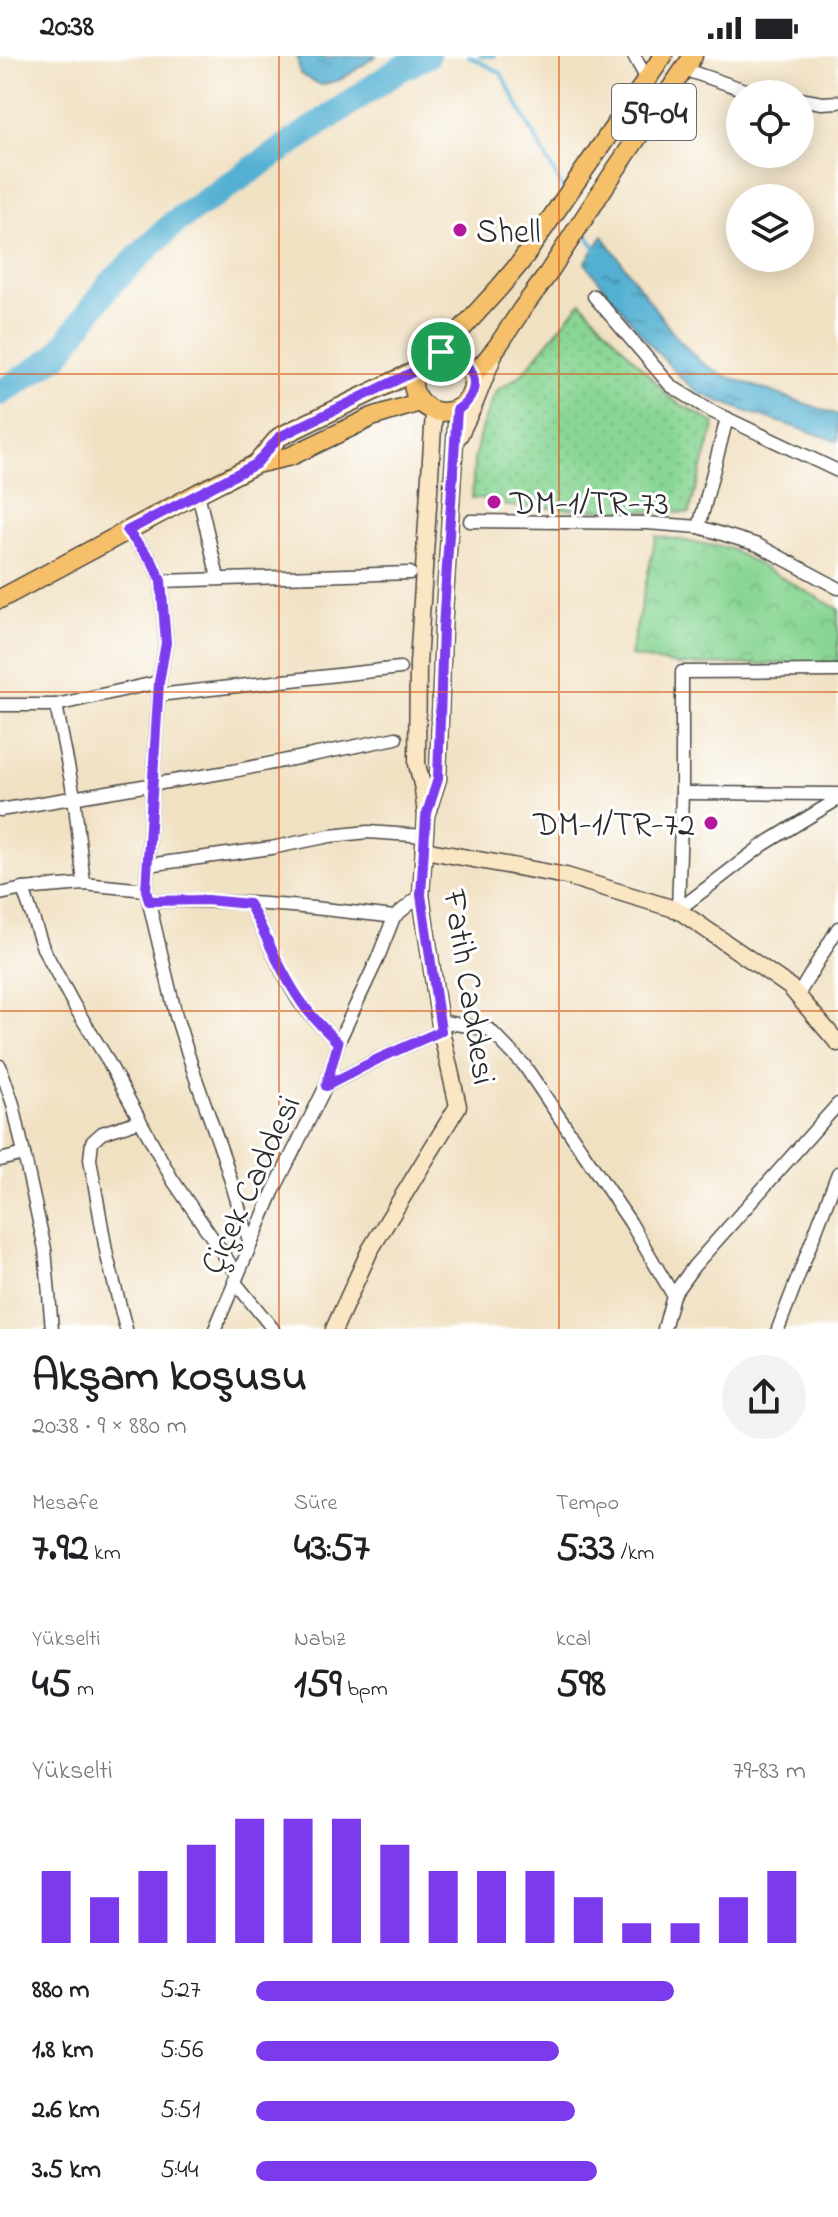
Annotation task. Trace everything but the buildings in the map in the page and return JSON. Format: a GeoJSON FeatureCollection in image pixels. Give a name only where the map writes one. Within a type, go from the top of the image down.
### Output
{"type":"FeatureCollection","features":[{"type":"Feature","properties":{"kind":"main road","name":"59-04"},"geometry":{"type":"LineString","coordinates":[[441,352],[520,263],[663,56]]}},
{"type":"Feature","properties":{"kind":"main road","name":"59-04"},"geometry":{"type":"LineString","coordinates":[[497,347],[688,63]]}},
{"type":"Feature","properties":{"kind":"main road"},"geometry":{"type":"LineString","coordinates":[[473,376],[497,347]]}},
{"type":"Feature","properties":{"kind":"main road"},"geometry":{"type":"LineString","coordinates":[[455,445],[497,347]]}},
{"type":"Feature","properties":{"kind":"main road"},"geometry":{"type":"LineString","coordinates":[[0,599],[256,464],[291,456],[372,417],[427,407],[457,410],[469,400],[473,390],[473,376],[466,361],[457,355],[441,352],[420,362],[412,380],[413,390],[427,407]]}},
{"type":"Feature","properties":{"kind":"main road"},"geometry":{"type":"LineString","coordinates":[[256,464],[279,437],[415,371]]}},
{"type":"Feature","properties":{"kind":"main road","name":"Fatih Caddesi"},"geometry":{"type":"LineString","coordinates":[[334,1329],[370,1250],[458,1106],[440,1026],[421,895],[426,816],[417,764],[418,664],[426,530],[427,407]]}},
{"type":"Feature","properties":{"kind":"main road","name":"Fatih Caddesi"},"geometry":{"type":"LineString","coordinates":[[426,816],[438,779],[443,628],[457,410]]}},
{"type":"Feature","properties":{"kind":"main road"},"geometry":{"type":"LineString","coordinates":[[424,843],[566,876],[678,910],[790,987],[838,1043]]}},
{"type":"Feature","properties":{"kind":"street"},"geometry":{"type":"LineString","coordinates":[[634,56],[647,79]]}},
{"type":"Feature","properties":{"kind":"street"},"geometry":{"type":"LineString","coordinates":[[688,63],[726,81]]}},
{"type":"Feature","properties":{"kind":"street"},"geometry":{"type":"LineString","coordinates":[[814,102],[838,102]]}},
{"type":"Feature","properties":{"kind":"street"},"geometry":{"type":"LineString","coordinates":[[594,296],[671,386],[727,418],[838,471]]}},
{"type":"Feature","properties":{"kind":"street"},"geometry":{"type":"LineString","coordinates":[[699,527],[727,418]]}},
{"type":"Feature","properties":{"kind":"street"},"geometry":{"type":"LineString","coordinates":[[198,493],[218,578]]}},
{"type":"Feature","properties":{"kind":"street"},"geometry":{"type":"LineString","coordinates":[[470,521],[647,523],[699,527],[758,545],[838,588]]}},
{"type":"Feature","properties":{"kind":"street"},"geometry":{"type":"LineString","coordinates":[[127,531],[152,561],[161,581],[166,643],[158,689],[147,896],[176,1016],[250,1244]]}},
{"type":"Feature","properties":{"kind":"street"},"geometry":{"type":"LineString","coordinates":[[161,581],[410,573]]}},
{"type":"Feature","properties":{"kind":"street"},"geometry":{"type":"LineString","coordinates":[[0,705],[56,705],[158,689],[400,668]]}},
{"type":"Feature","properties":{"kind":"street"},"geometry":{"type":"LineString","coordinates":[[678,910],[682,672],[838,671]]}},
{"type":"Feature","properties":{"kind":"street"},"geometry":{"type":"LineString","coordinates":[[56,705],[74,796],[84,884]]}},
{"type":"Feature","properties":{"kind":"street"},"geometry":{"type":"LineString","coordinates":[[0,810],[280,762],[396,738]]}},
{"type":"Feature","properties":{"kind":"street"},"geometry":{"type":"LineString","coordinates":[[682,793],[838,797]]}},
{"type":"Feature","properties":{"kind":"street"},"geometry":{"type":"LineString","coordinates":[[678,910],[763,845],[838,797]]}},
{"type":"Feature","properties":{"kind":"street"},"geometry":{"type":"LineString","coordinates":[[148,865],[368,832],[424,843]]}},
{"type":"Feature","properties":{"kind":"street"},"geometry":{"type":"LineString","coordinates":[[0,894],[84,884],[147,896],[320,908],[394,917]]}},
{"type":"Feature","properties":{"kind":"street"},"geometry":{"type":"LineString","coordinates":[[23,889],[43,948],[139,1121],[235,1277],[273,1329]]}},
{"type":"Feature","properties":{"kind":"street","name":"Çiçek Caddesi"},"geometry":{"type":"LineString","coordinates":[[215,1329],[273,1192],[326,1086],[338,1043],[394,917],[421,895]]}},
{"type":"Feature","properties":{"kind":"street"},"geometry":{"type":"LineString","coordinates":[[249,904],[301,1003],[338,1043]]}},
{"type":"Feature","properties":{"kind":"street"},"geometry":{"type":"LineString","coordinates":[[798,995],[838,928]]}},
{"type":"Feature","properties":{"kind":"street"},"geometry":{"type":"LineString","coordinates":[[326,1086],[440,1026],[490,1030],[524,1065],[630,1222],[673,1295]]}},
{"type":"Feature","properties":{"kind":"street"},"geometry":{"type":"LineString","coordinates":[[0,1066],[13,1104],[45,1249],[52,1329]]}},
{"type":"Feature","properties":{"kind":"street"},"geometry":{"type":"LineString","coordinates":[[664,1329],[673,1295],[694,1266],[838,1104]]}},
{"type":"Feature","properties":{"kind":"street"},"geometry":{"type":"LineString","coordinates":[[126,1329],[107,1256],[90,1159],[92,1142],[102,1133],[139,1121]]}},
{"type":"Feature","properties":{"kind":"street"},"geometry":{"type":"LineString","coordinates":[[0,1160],[24,1154]]}},
{"type":"Feature","properties":{"kind":"street"},"geometry":{"type":"LineString","coordinates":[[778,1329],[838,1173]]}},
{"type":"Feature","properties":{"kind":"green space"},"geometry":{"type":"Polygon","coordinates":[[[581,302],[671,399],[715,423],[689,513],[505,506],[503,499],[472,498],[474,461],[481,429],[496,391],[522,374],[581,302]]]}},
{"type":"Feature","properties":{"kind":"green space"},"geometry":{"type":"Polygon","coordinates":[[[656,536],[728,548],[838,609],[838,663],[678,665],[630,656],[656,536]]]}},
{"type":"Feature","properties":{"kind":"water"},"geometry":{"type":"Polygon","coordinates":[[[297,56],[324,56],[325,59],[376,56],[342,79],[321,85],[300,74],[297,56]]]}},
{"type":"Feature","properties":{"kind":"water"},"geometry":{"type":"Polygon","coordinates":[[[603,236],[672,332],[699,361],[723,375],[838,415],[838,441],[699,393],[681,378],[585,263],[603,236]]]}},
{"type":"Feature","properties":{"kind":"waterway"},"geometry":{"type":"LineString","coordinates":[[0,393],[57,356],[108,286],[175,222],[398,70],[427,56]]}},
{"type":"Feature","properties":{"kind":"waterway"},"geometry":{"type":"LineString","coordinates":[[469,56],[501,73],[564,191]]}},
{"type":"Feature","properties":{"kind":"waterway"},"geometry":{"type":"LineString","coordinates":[[480,56],[494,56]]}},
{"type":"Feature","properties":{"kind":"waterway"},"geometry":{"type":"LineString","coordinates":[[585,230],[596,250]]}},
{"type":"Feature","properties":{"kind":"place","name":"Shell"},"geometry":{"type":"Point","coordinates":[460,230]}},
{"type":"Feature","properties":{"kind":"place","name":"DM-1/TR-73"},"geometry":{"type":"Point","coordinates":[494,502]}},
{"type":"Feature","properties":{"kind":"place","name":"DM-1/TR-72"},"geometry":{"type":"Point","coordinates":[711,823]}},
{"type":"Feature","properties":{"kind":"route"},"geometry":{"type":"LineString","coordinates":[[441,352],[457,355],[466,361],[474,380],[469,400],[457,410],[443,628],[438,779],[426,816],[421,895],[441,1031],[326,1086],[338,1043],[301,1003],[249,904],[207,900],[149,901],[146,890],[159,682],[166,643],[161,581],[152,561],[127,531],[256,464],[279,437],[415,371],[428,356],[441,352]]}}]}
